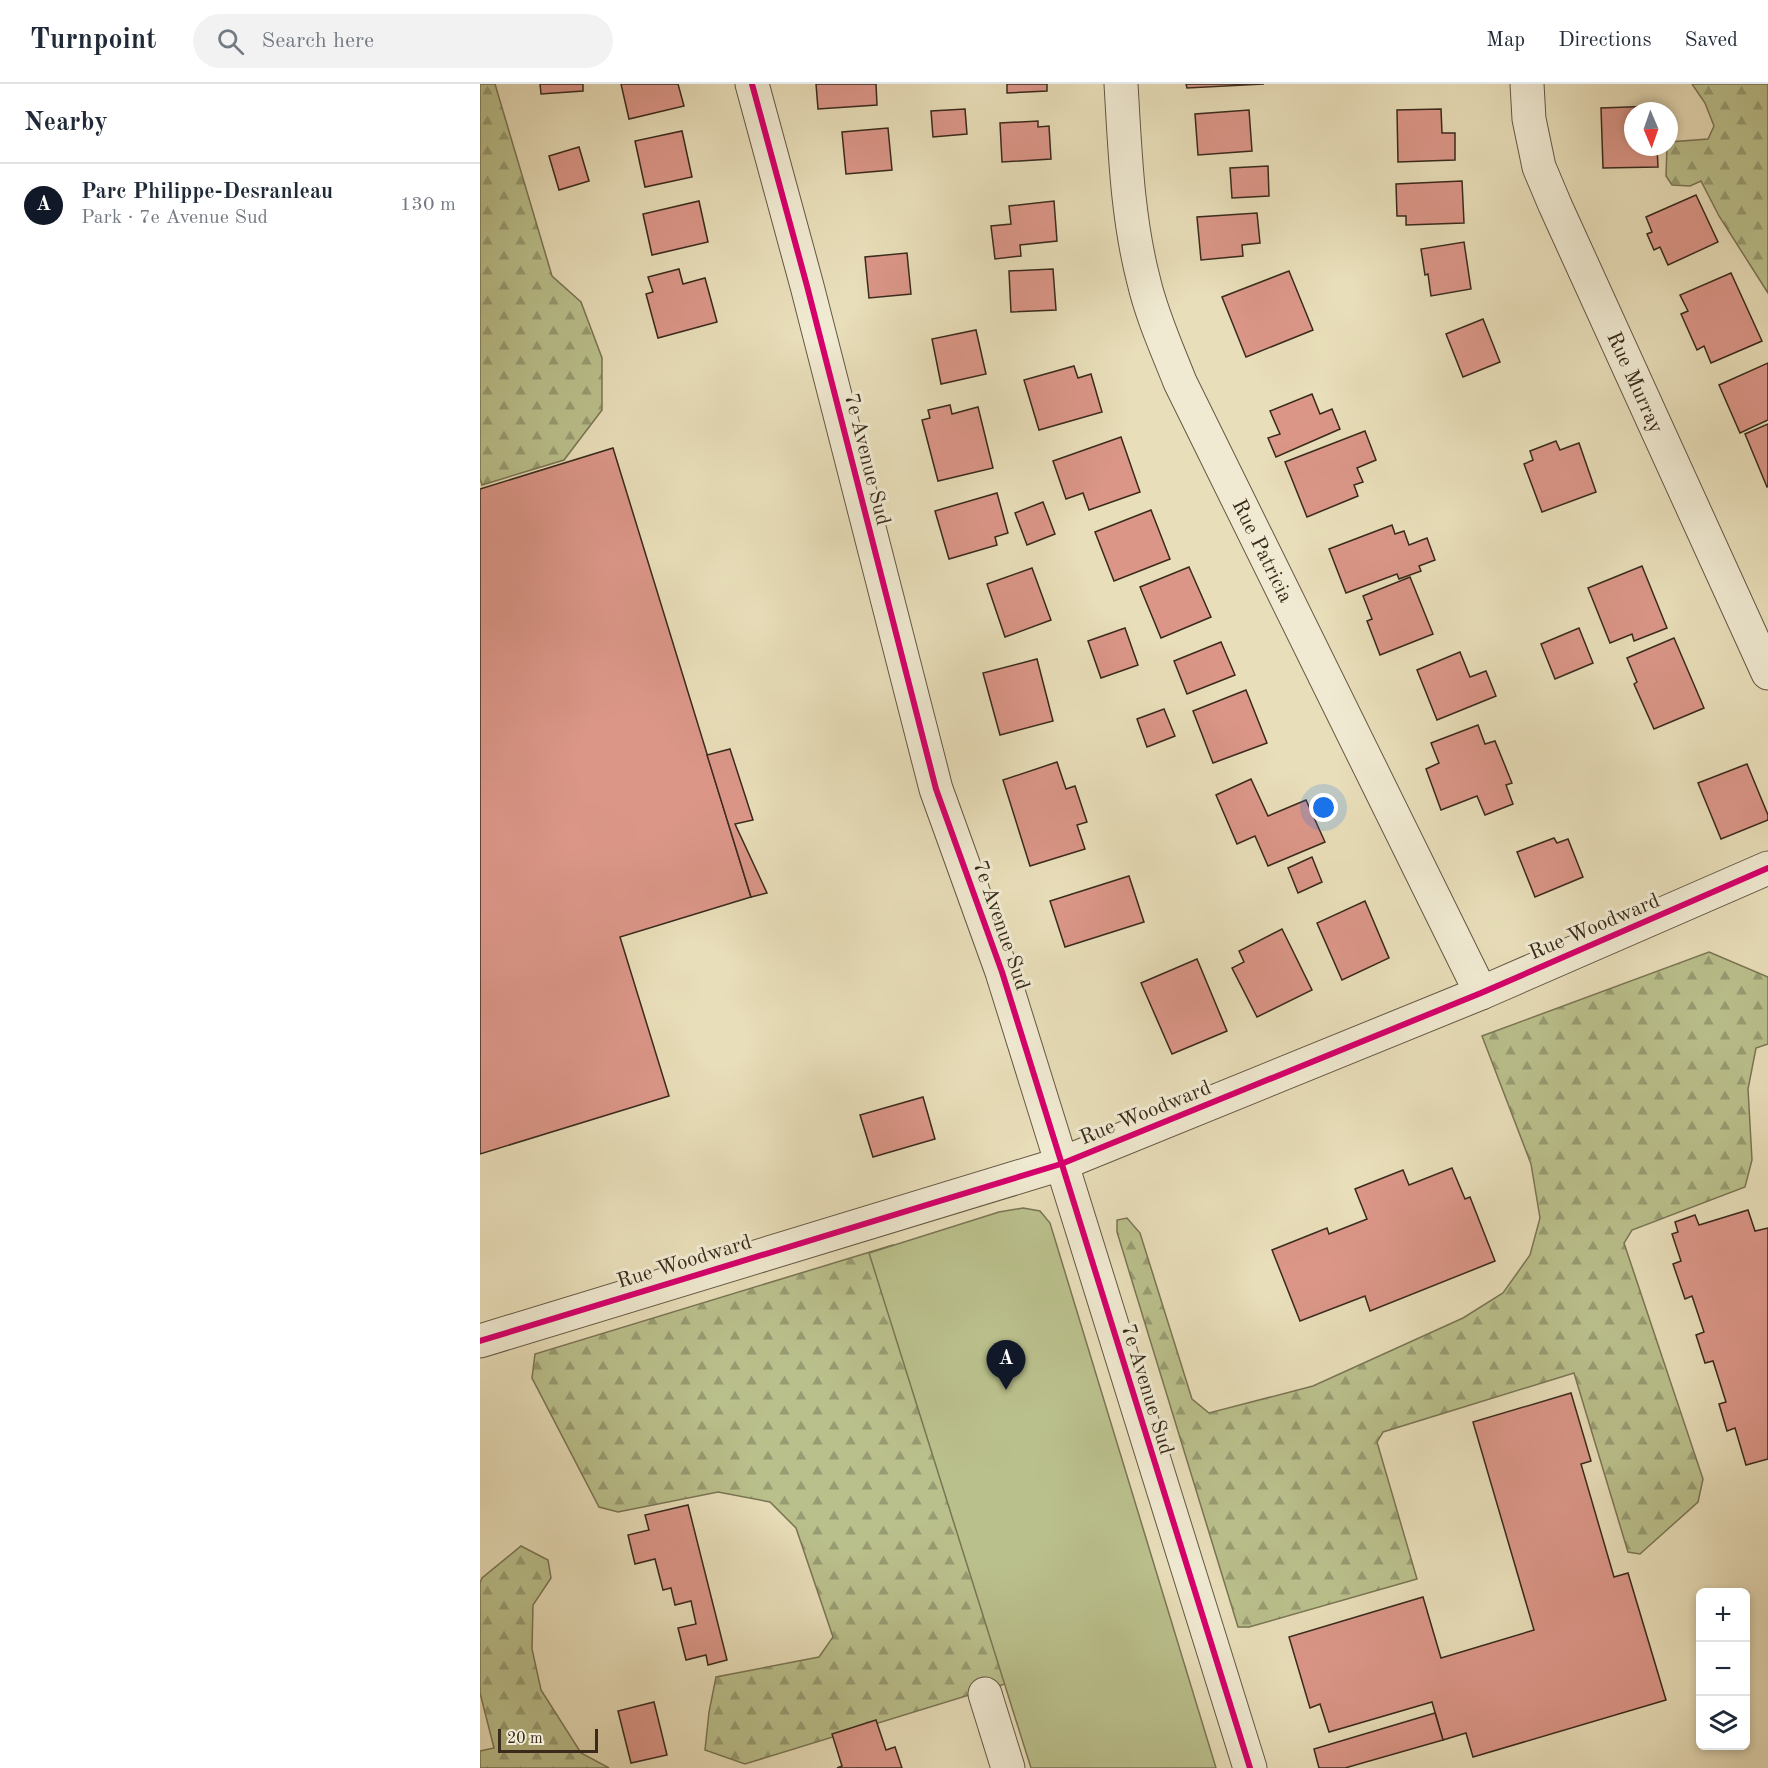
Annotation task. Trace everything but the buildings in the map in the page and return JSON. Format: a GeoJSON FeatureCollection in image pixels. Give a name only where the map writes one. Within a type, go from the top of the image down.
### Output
{"type":"FeatureCollection","features":[{"type":"Feature","properties":{"kind":"street","name":"7e Avenue Sud"},"geometry":{"type":"LineString","coordinates":[[753,84],[936,789],[1002,972],[1250,1768]]}},
{"type":"Feature","properties":{"kind":"street","name":"Rue Patricia"},"geometry":{"type":"LineString","coordinates":[[1121,84],[1127,181],[1135,237],[1143,281],[1157,325],[1180,382],[1481,993]]}},
{"type":"Feature","properties":{"kind":"street","name":"Rue Murray"},"geometry":{"type":"LineString","coordinates":[[1527,84],[1529,119],[1539,167],[1768,673]]}},
{"type":"Feature","properties":{"kind":"street","name":"Rue Woodward"},"geometry":{"type":"LineString","coordinates":[[480,1341],[1061,1164],[1481,993],[1768,868]]}},
{"type":"Feature","properties":{"kind":"street"},"geometry":{"type":"LineString","coordinates":[[985,1694],[1008,1768]]}},
{"type":"Feature","properties":{"kind":"green space"},"geometry":{"type":"Polygon","coordinates":[[[480,84],[495,84],[552,276],[581,302],[602,358],[602,410],[564,460],[482,485],[480,479],[480,84]]]}},
{"type":"Feature","properties":{"kind":"green space"},"geometry":{"type":"Polygon","coordinates":[[[1692,84],[1768,84],[1768,293],[1719,216],[1701,181],[1690,186],[1672,185],[1666,176],[1667,156],[1678,156],[1678,141],[1708,139],[1714,126],[1705,103],[1692,84]]]}},
{"type":"Feature","properties":{"kind":"green space"},"geometry":{"type":"Polygon","coordinates":[[[1709,952],[1768,977],[1768,1044],[1756,1048],[1748,1089],[1752,1160],[1745,1187],[1632,1230],[1624,1243],[1703,1479],[1698,1502],[1640,1554],[1628,1552],[1574,1373],[1383,1432],[1377,1442],[1417,1579],[1249,1627],[1238,1627],[1117,1232],[1117,1220],[1127,1218],[1140,1233],[1192,1399],[1209,1413],[1313,1386],[1463,1318],[1503,1293],[1530,1255],[1540,1218],[1531,1164],[1482,1036],[1709,952]]]}},
{"type":"Feature","properties":{"kind":"green space"},"geometry":{"type":"Polygon","coordinates":[[[1023,1208],[1040,1211],[1050,1223],[1216,1768],[1031,1768],[869,1253],[999,1212],[1023,1208]]]}},
{"type":"Feature","properties":{"kind":"green space"},"geometry":{"type":"Polygon","coordinates":[[[893,1245],[1018,1680],[745,1764],[705,1750],[716,1677],[819,1657],[833,1637],[796,1528],[770,1502],[718,1492],[618,1512],[599,1507],[532,1378],[535,1354],[893,1245]]]}},
{"type":"Feature","properties":{"kind":"green space"},"geometry":{"type":"Polygon","coordinates":[[[521,1546],[548,1560],[551,1578],[533,1605],[532,1649],[541,1690],[581,1753],[609,1768],[480,1768],[480,1751],[494,1748],[480,1693],[480,1583],[482,1578],[521,1546]]]}},
{"type":"Feature","properties":{"kind":"cycle path"},"geometry":{"type":"LineString","coordinates":[[752,84],[807,286],[936,789],[1002,972],[1250,1768]]}},
{"type":"Feature","properties":{"kind":"cycle path"},"geometry":{"type":"LineString","coordinates":[[480,1341],[1061,1164],[1481,993],[1768,868]]}},
{"type":"Feature","properties":{"kind":"place","name":"Parc Philippe-Desranleau"},"geometry":{"type":"Point","coordinates":[1006,1390]}}]}
